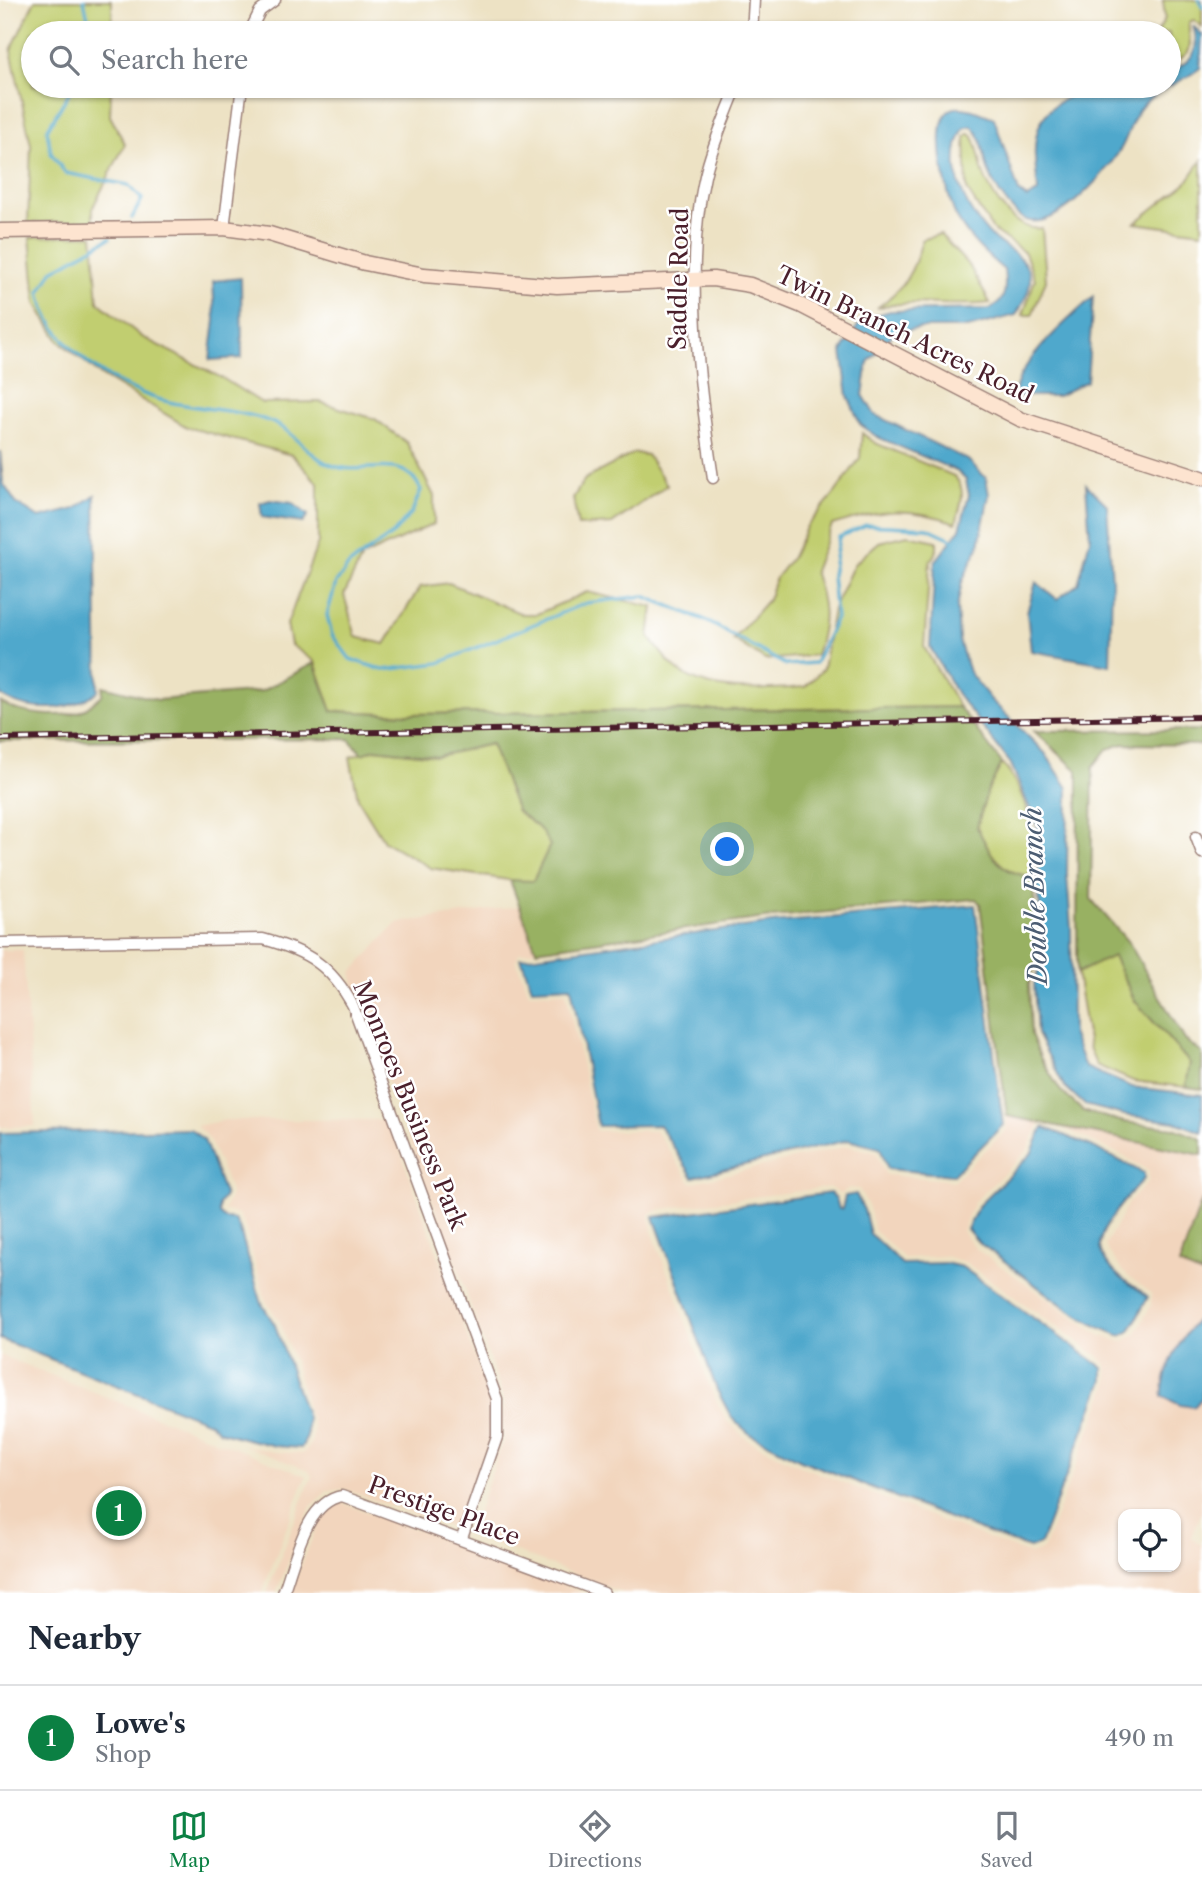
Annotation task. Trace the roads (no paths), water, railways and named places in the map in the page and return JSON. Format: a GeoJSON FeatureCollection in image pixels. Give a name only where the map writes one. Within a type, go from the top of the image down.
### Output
{"type":"FeatureCollection","features":[{"type":"Feature","properties":{"kind":"street"},"geometry":{"type":"LineString","coordinates":[[255,21],[260,11],[275,0]]}},
{"type":"Feature","properties":{"kind":"street"},"geometry":{"type":"LineString","coordinates":[[753,21],[754,0]]}},
{"type":"Feature","properties":{"kind":"street"},"geometry":{"type":"LineString","coordinates":[[224,228],[240,98]]}},
{"type":"Feature","properties":{"kind":"street","name":"Saddle Road"},"geometry":{"type":"LineString","coordinates":[[713,478],[698,385],[698,224],[705,175],[733,98]]}},
{"type":"Feature","properties":{"kind":"street","name":"Twin Branch Acres Road"},"geometry":{"type":"LineString","coordinates":[[0,231],[224,228],[269,234],[365,263],[443,278],[557,286],[697,278],[731,281],[766,290],[1020,419],[1202,478]]}},
{"type":"Feature","properties":{"kind":"street"},"geometry":{"type":"LineString","coordinates":[[1196,837],[1202,853]]}},
{"type":"Feature","properties":{"kind":"street","name":"Monroes Business Park"},"geometry":{"type":"LineString","coordinates":[[0,943],[263,939],[296,948],[340,981],[354,1006],[497,1399],[497,1437],[462,1538]]}},
{"type":"Feature","properties":{"kind":"street","name":"Prestige Place"},"geometry":{"type":"LineString","coordinates":[[283,1593],[317,1509],[328,1498],[342,1496],[462,1538],[604,1593]]}},
{"type":"Feature","properties":{"kind":"water"},"geometry":{"type":"Polygon","coordinates":[[[1193,26],[1202,35],[1200,68],[1181,80],[1181,66],[1193,54],[1193,26]]]}},
{"type":"Feature","properties":{"kind":"water"},"geometry":{"type":"Polygon","coordinates":[[[1067,98],[1151,98],[1135,116],[1120,150],[1102,174],[1075,202],[1044,220],[1030,221],[1018,215],[1009,205],[990,176],[978,135],[971,126],[964,128],[958,141],[956,169],[964,197],[988,233],[1025,264],[1030,280],[1027,294],[1016,315],[968,328],[920,328],[894,333],[868,362],[863,395],[875,415],[968,460],[986,478],[989,495],[979,545],[962,582],[957,607],[959,641],[969,672],[992,701],[1045,753],[1068,788],[1067,875],[1071,928],[1072,1033],[1085,1067],[1132,1087],[1202,1095],[1202,1132],[1175,1122],[1124,1115],[1085,1105],[1064,1086],[1037,1034],[1034,984],[1044,954],[1037,879],[1041,852],[1039,831],[1011,764],[957,694],[930,647],[935,562],[960,529],[969,495],[966,480],[957,471],[877,437],[860,424],[848,396],[842,351],[862,319],[890,311],[990,309],[1002,298],[1005,288],[1004,270],[967,233],[953,209],[942,161],[942,128],[945,116],[956,108],[994,118],[1019,192],[1027,198],[1038,192],[1035,162],[1037,133],[1045,116],[1057,103],[1067,98]]]}},
{"type":"Feature","properties":{"kind":"water"},"geometry":{"type":"Polygon","coordinates":[[[241,278],[242,358],[210,360],[215,320],[213,281],[241,278]]]}},
{"type":"Feature","properties":{"kind":"water"},"geometry":{"type":"Polygon","coordinates":[[[1093,297],[1087,381],[1058,396],[1015,396],[1017,384],[1033,357],[1058,329],[1093,297]]]}},
{"type":"Feature","properties":{"kind":"water"},"geometry":{"type":"Polygon","coordinates":[[[0,451],[3,483],[16,503],[39,518],[75,509],[95,495],[98,691],[88,698],[63,707],[37,708],[0,695],[0,451]]]}},
{"type":"Feature","properties":{"kind":"water"},"geometry":{"type":"Polygon","coordinates":[[[1086,484],[1107,505],[1112,581],[1110,665],[1031,651],[1027,612],[1036,582],[1057,599],[1078,584],[1090,539],[1086,484]]]}},
{"type":"Feature","properties":{"kind":"water"},"geometry":{"type":"Polygon","coordinates":[[[270,500],[292,503],[308,515],[303,523],[262,517],[260,503],[270,500]]]}},
{"type":"Feature","properties":{"kind":"water"},"geometry":{"type":"Polygon","coordinates":[[[975,905],[1003,1125],[953,1175],[888,1169],[880,1148],[848,1140],[693,1177],[659,1125],[598,1126],[571,986],[532,988],[521,958],[772,923],[975,905]]]}},
{"type":"Feature","properties":{"kind":"water"},"geometry":{"type":"Polygon","coordinates":[[[1043,1127],[1091,1146],[1144,1173],[1144,1179],[1116,1211],[1101,1239],[1101,1251],[1111,1268],[1148,1297],[1130,1331],[1121,1336],[1083,1319],[1065,1307],[979,1243],[967,1229],[979,1205],[1031,1154],[1043,1127]]]}},
{"type":"Feature","properties":{"kind":"water"},"geometry":{"type":"Polygon","coordinates":[[[190,1129],[204,1140],[225,1196],[219,1204],[219,1213],[225,1219],[235,1220],[239,1227],[262,1304],[275,1325],[307,1418],[307,1437],[301,1448],[275,1446],[219,1431],[209,1422],[0,1339],[0,1133],[190,1129]]]}},
{"type":"Feature","properties":{"kind":"water"},"geometry":{"type":"Polygon","coordinates":[[[830,1193],[836,1198],[839,1209],[842,1209],[845,1196],[856,1194],[864,1210],[870,1234],[902,1264],[945,1263],[962,1267],[1103,1368],[1103,1380],[1040,1544],[1030,1548],[1008,1541],[801,1460],[751,1435],[732,1418],[717,1390],[654,1217],[830,1193]]]}},
{"type":"Feature","properties":{"kind":"water"},"geometry":{"type":"Polygon","coordinates":[[[1202,1314],[1202,1398],[1194,1407],[1180,1405],[1162,1396],[1164,1385],[1175,1352],[1202,1314]]]}},
{"type":"Feature","properties":{"kind":"waterway"},"geometry":{"type":"LineString","coordinates":[[84,0],[88,21]]}},
{"type":"Feature","properties":{"kind":"waterway","name":"Double Branch"},"geometry":{"type":"LineString","coordinates":[[1199,0],[1202,7]]}},
{"type":"Feature","properties":{"kind":"waterway"},"geometry":{"type":"LineString","coordinates":[[66,98],[47,130],[51,153],[65,173],[128,185],[142,199],[132,218]]}},
{"type":"Feature","properties":{"kind":"waterway"},"geometry":{"type":"LineString","coordinates":[[110,238],[52,271],[40,292],[46,312],[56,330],[86,361],[122,384],[161,400],[244,414],[271,422],[331,465],[356,469],[382,467],[404,471],[421,490],[412,512],[394,533],[349,565],[336,583],[327,615],[332,635],[350,659],[383,670],[439,663],[586,603],[644,596],[705,620],[786,665],[815,663],[836,618],[832,575],[839,537],[866,525],[928,528],[954,540]]}},
{"type":"Feature","properties":{"kind":"railway"},"geometry":{"type":"LineString","coordinates":[[0,739],[1202,717]]}},
{"type":"Feature","properties":{"kind":"place","name":"Lowe's"},"geometry":{"type":"Point","coordinates":[119,1513]}}]}
